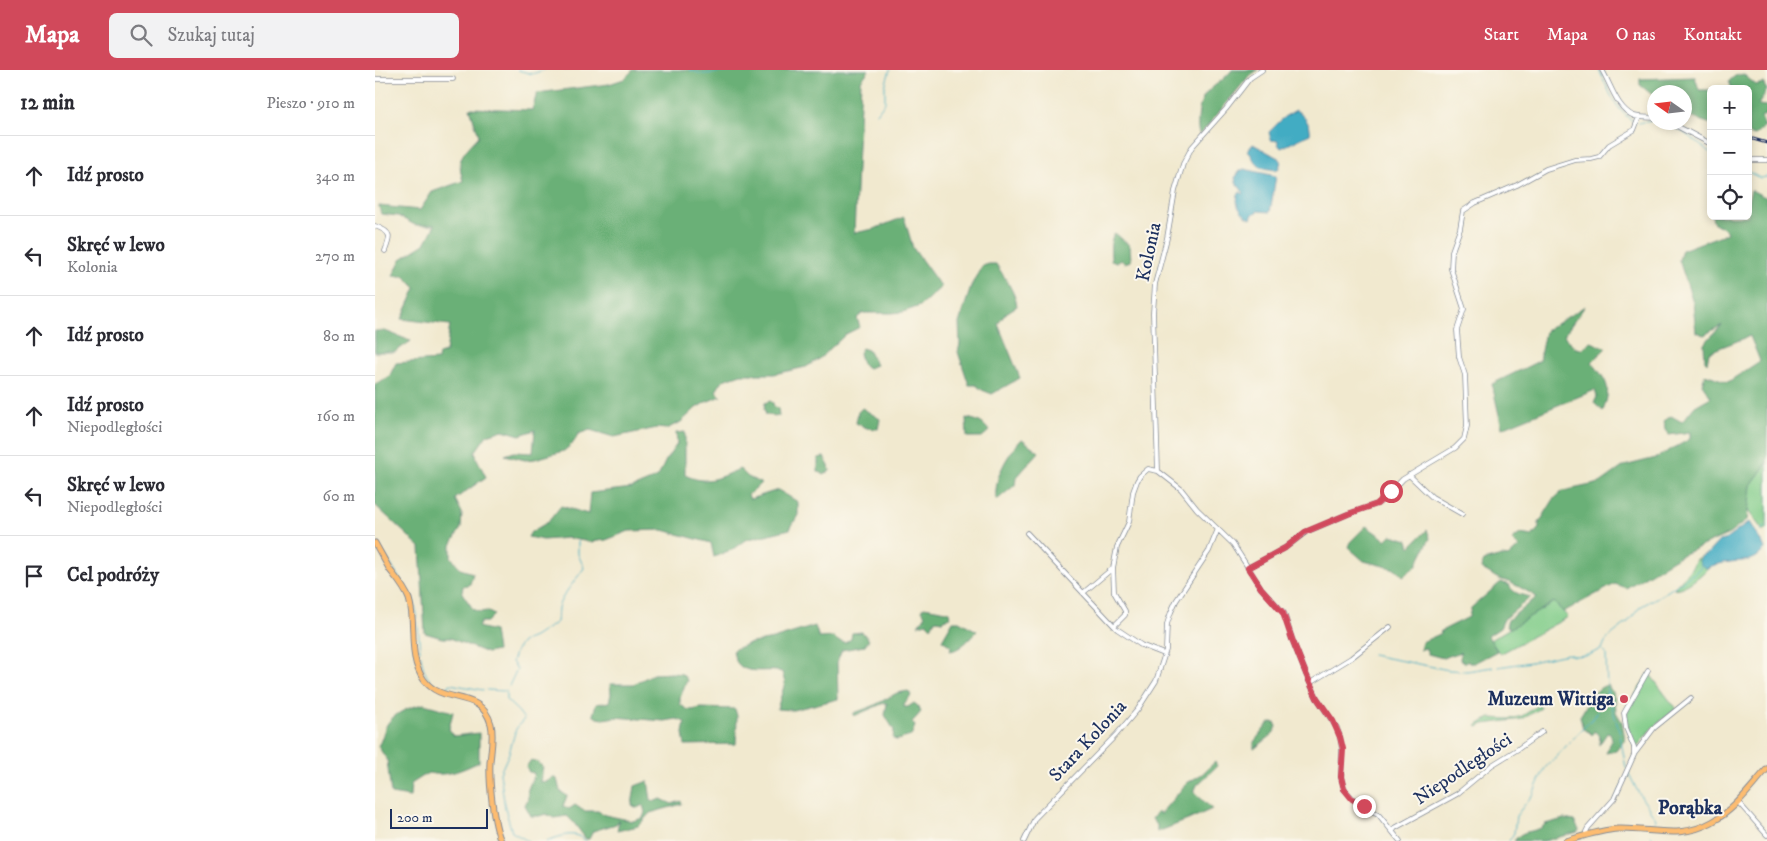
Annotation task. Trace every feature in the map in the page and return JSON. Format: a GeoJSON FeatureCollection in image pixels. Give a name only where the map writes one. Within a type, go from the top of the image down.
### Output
{"type":"FeatureCollection","features":[{"type":"Feature","properties":{"kind":"main road"},"geometry":{"type":"LineString","coordinates":[[375,543],[408,596],[415,652],[424,680],[443,694],[475,702],[488,717],[492,731],[489,781],[497,830],[501,841]]}},
{"type":"Feature","properties":{"kind":"main road"},"geometry":{"type":"LineString","coordinates":[[1566,841],[1618,829],[1668,833],[1687,831],[1711,823],[1738,802],[1767,769]]}},
{"type":"Feature","properties":{"kind":"street","name":"Kolonia"},"geometry":{"type":"LineString","coordinates":[[1158,471],[1153,313],[1155,284],[1167,238],[1175,191],[1192,147],[1226,109],[1250,78],[1262,70]]}},
{"type":"Feature","properties":{"kind":"street"},"geometry":{"type":"LineString","coordinates":[[1602,70],[1610,88],[1623,107],[1631,114],[1647,118]]}},
{"type":"Feature","properties":{"kind":"street"},"geometry":{"type":"LineString","coordinates":[[375,80],[453,79]]}},
{"type":"Feature","properties":{"kind":"street"},"geometry":{"type":"LineString","coordinates":[[1248,568],[1285,548],[1305,532],[1377,504],[1409,475],[1461,443],[1466,433],[1465,375],[1459,357],[1457,330],[1463,309],[1451,270],[1453,246],[1460,229],[1463,211],[1475,203],[1517,185],[1547,168],[1575,160],[1599,157],[1609,145],[1634,130],[1639,117]]}},
{"type":"Feature","properties":{"kind":"street"},"geometry":{"type":"LineString","coordinates":[[1684,130],[1707,142]]}},
{"type":"Feature","properties":{"kind":"street"},"geometry":{"type":"LineString","coordinates":[[1752,160],[1767,160]]}},
{"type":"Feature","properties":{"kind":"street"},"geometry":{"type":"LineString","coordinates":[[375,226],[385,230],[389,235],[390,238],[385,251]]}},
{"type":"Feature","properties":{"kind":"street"},"geometry":{"type":"LineString","coordinates":[[1115,625],[1125,614],[1114,592],[1113,568],[1117,547],[1129,522],[1133,492],[1137,481],[1148,470],[1158,471],[1181,489],[1197,509],[1233,544],[1261,588],[1283,613],[1310,683],[1340,737],[1343,749],[1341,777],[1344,789],[1357,803],[1378,814],[1400,841]]}},
{"type":"Feature","properties":{"kind":"street"},"geometry":{"type":"LineString","coordinates":[[1409,475],[1432,497],[1463,514]]}},
{"type":"Feature","properties":{"kind":"street","name":"Stara Kolonia"},"geometry":{"type":"LineString","coordinates":[[1024,841],[1029,828],[1042,810],[1098,755],[1138,708],[1156,681],[1167,644],[1167,624],[1171,612],[1176,601],[1209,551],[1218,529]]}},
{"type":"Feature","properties":{"kind":"street"},"geometry":{"type":"LineString","coordinates":[[1027,533],[1117,629],[1141,644],[1164,654]]}},
{"type":"Feature","properties":{"kind":"street"},"geometry":{"type":"LineString","coordinates":[[1083,593],[1113,568]]}},
{"type":"Feature","properties":{"kind":"street"},"geometry":{"type":"LineString","coordinates":[[1310,683],[1351,658],[1390,627]]}},
{"type":"Feature","properties":{"kind":"street"},"geometry":{"type":"LineString","coordinates":[[1634,755],[1635,751],[1626,728],[1624,713],[1648,671]]}},
{"type":"Feature","properties":{"kind":"street"},"geometry":{"type":"LineString","coordinates":[[1587,836],[1588,828],[1617,794],[1634,755],[1642,743],[1654,728],[1691,698]]}},
{"type":"Feature","properties":{"kind":"street","name":"Niepodległości"},"geometry":{"type":"LineString","coordinates":[[1393,831],[1395,828],[1457,794],[1492,765],[1542,732]]}},
{"type":"Feature","properties":{"kind":"street"},"geometry":{"type":"LineString","coordinates":[[1738,802],[1767,836]]}},
{"type":"Feature","properties":{"kind":"green space"},"geometry":{"type":"Polygon","coordinates":[[[633,70],[869,70],[861,81],[854,233],[874,229],[904,217],[913,248],[941,287],[920,306],[903,312],[863,313],[857,318],[860,327],[846,334],[818,360],[806,367],[774,374],[741,374],[723,380],[716,391],[721,396],[696,408],[681,422],[666,429],[657,428],[614,437],[590,430],[578,434],[574,442],[564,451],[525,460],[505,455],[514,452],[533,453],[535,430],[520,435],[503,430],[487,435],[475,452],[486,477],[455,499],[462,513],[461,528],[451,545],[451,557],[460,569],[473,573],[470,584],[463,586],[462,593],[473,609],[480,612],[487,611],[494,615],[487,622],[481,622],[478,627],[494,631],[497,651],[487,653],[450,638],[442,638],[425,633],[420,547],[375,505],[375,384],[389,377],[396,363],[438,360],[439,354],[446,352],[450,325],[402,319],[416,288],[404,276],[393,276],[401,259],[425,244],[435,225],[415,225],[398,216],[381,214],[379,206],[420,210],[432,192],[463,181],[460,166],[462,156],[479,136],[470,108],[532,110],[537,93],[609,84],[624,79],[633,70]]]}},
{"type":"Feature","properties":{"kind":"green space"},"geometry":{"type":"Polygon","coordinates":[[[1232,70],[1258,70],[1249,76],[1200,135],[1198,120],[1202,101],[1205,95],[1232,70]]]}},
{"type":"Feature","properties":{"kind":"green space"},"geometry":{"type":"Polygon","coordinates":[[[1743,74],[1756,85],[1763,83],[1767,90],[1758,105],[1767,106],[1767,117],[1765,115],[1761,117],[1765,127],[1754,136],[1752,135],[1752,85],[1730,85],[1729,81],[1735,76],[1743,74]]]}},
{"type":"Feature","properties":{"kind":"green space"},"geometry":{"type":"Polygon","coordinates":[[[1695,77],[1699,90],[1707,90],[1707,123],[1692,117],[1692,85],[1647,85],[1647,90],[1640,85],[1640,79],[1695,77]]]}},
{"type":"Feature","properties":{"kind":"green space"},"geometry":{"type":"Polygon","coordinates":[[[1752,190],[1767,198],[1767,463],[1751,485],[1747,520],[1729,534],[1679,556],[1626,588],[1615,584],[1563,612],[1554,602],[1511,628],[1506,626],[1508,620],[1537,597],[1481,569],[1483,561],[1502,556],[1508,557],[1519,547],[1512,540],[1520,534],[1532,536],[1539,528],[1539,523],[1554,499],[1563,491],[1600,483],[1624,466],[1656,458],[1690,439],[1690,432],[1669,435],[1665,430],[1664,421],[1671,416],[1682,422],[1695,406],[1711,397],[1702,384],[1705,374],[1728,382],[1760,361],[1750,336],[1709,352],[1707,363],[1705,361],[1704,344],[1722,325],[1704,335],[1696,332],[1693,302],[1679,260],[1682,250],[1727,233],[1725,229],[1713,220],[1752,220],[1752,190]]]}},
{"type":"Feature","properties":{"kind":"green space"},"geometry":{"type":"Polygon","coordinates":[[[1115,233],[1130,246],[1131,261],[1124,263],[1121,260],[1117,262],[1111,260],[1111,242],[1115,233]]]}},
{"type":"Feature","properties":{"kind":"green space"},"geometry":{"type":"Polygon","coordinates":[[[996,264],[1009,284],[1016,300],[1017,306],[1006,313],[998,324],[1020,378],[992,394],[976,385],[969,385],[958,352],[960,344],[959,323],[972,284],[982,266],[996,264]]]}},
{"type":"Feature","properties":{"kind":"green space"},"geometry":{"type":"Polygon","coordinates":[[[1585,306],[1564,335],[1575,348],[1582,349],[1591,342],[1606,348],[1592,362],[1607,385],[1606,403],[1603,411],[1594,403],[1597,397],[1595,390],[1502,428],[1492,384],[1539,361],[1545,331],[1585,306]]]}},
{"type":"Feature","properties":{"kind":"green space"},"geometry":{"type":"Polygon","coordinates":[[[375,331],[385,331],[411,341],[395,352],[375,352],[375,331]]]}},
{"type":"Feature","properties":{"kind":"green space"},"geometry":{"type":"Polygon","coordinates":[[[862,348],[868,350],[876,365],[868,368],[862,364],[859,353],[862,348]]]}},
{"type":"Feature","properties":{"kind":"green space"},"geometry":{"type":"Polygon","coordinates":[[[770,401],[774,407],[778,408],[779,416],[766,415],[765,403],[770,401]]]}},
{"type":"Feature","properties":{"kind":"green space"},"geometry":{"type":"Polygon","coordinates":[[[862,408],[880,419],[878,429],[867,428],[856,423],[858,412],[862,408]]]}},
{"type":"Feature","properties":{"kind":"green space"},"geometry":{"type":"Polygon","coordinates":[[[966,418],[979,422],[989,431],[982,437],[967,437],[966,418]]]}},
{"type":"Feature","properties":{"kind":"green space"},"geometry":{"type":"Polygon","coordinates":[[[685,432],[685,475],[700,480],[707,480],[740,469],[748,477],[761,483],[748,495],[750,499],[778,490],[798,502],[798,515],[790,529],[745,540],[733,549],[714,557],[711,543],[663,530],[629,531],[606,540],[590,542],[567,538],[543,540],[528,537],[531,532],[548,522],[561,506],[588,514],[590,493],[632,488],[658,477],[666,460],[677,444],[676,433],[685,432]]]}},
{"type":"Feature","properties":{"kind":"green space"},"geometry":{"type":"Polygon","coordinates":[[[1022,439],[1039,452],[1016,478],[1015,485],[996,499],[999,475],[1011,452],[1022,439]]]}},
{"type":"Feature","properties":{"kind":"green space"},"geometry":{"type":"Polygon","coordinates":[[[824,457],[830,471],[823,475],[818,471],[818,458],[824,457]]]}},
{"type":"Feature","properties":{"kind":"green space"},"geometry":{"type":"Polygon","coordinates":[[[1767,463],[1767,529],[1764,532],[1748,511],[1751,485],[1767,463]]]}},
{"type":"Feature","properties":{"kind":"green space"},"geometry":{"type":"Polygon","coordinates":[[[1366,526],[1386,540],[1391,535],[1408,540],[1410,547],[1427,530],[1430,538],[1416,566],[1403,576],[1396,569],[1364,561],[1348,547],[1350,542],[1366,526]]]}},
{"type":"Feature","properties":{"kind":"green space"},"geometry":{"type":"Polygon","coordinates":[[[1701,556],[1699,560],[1706,568],[1710,567],[1689,584],[1674,589],[1696,559],[1701,556]]]}},
{"type":"Feature","properties":{"kind":"green space"},"geometry":{"type":"Polygon","coordinates":[[[1501,582],[1509,585],[1518,594],[1531,597],[1504,619],[1500,628],[1488,636],[1497,651],[1474,663],[1469,663],[1468,661],[1465,663],[1460,660],[1461,652],[1443,658],[1428,654],[1425,648],[1420,650],[1422,642],[1469,617],[1471,608],[1501,582]]]}},
{"type":"Feature","properties":{"kind":"green space"},"geometry":{"type":"Polygon","coordinates":[[[1554,602],[1568,617],[1500,654],[1490,640],[1554,602]]]}},
{"type":"Feature","properties":{"kind":"green space"},"geometry":{"type":"Polygon","coordinates":[[[924,607],[947,611],[950,617],[942,621],[934,621],[931,627],[927,623],[918,625],[925,615],[922,610],[924,607]]]}},
{"type":"Feature","properties":{"kind":"green space"},"geometry":{"type":"Polygon","coordinates":[[[953,621],[959,621],[977,631],[962,646],[950,651],[951,646],[942,640],[953,621]]]}},
{"type":"Feature","properties":{"kind":"green space"},"geometry":{"type":"Polygon","coordinates":[[[815,626],[819,638],[834,637],[838,641],[845,643],[851,639],[852,633],[862,632],[869,640],[864,646],[842,650],[837,662],[838,699],[793,710],[777,709],[785,683],[782,672],[745,669],[735,659],[733,650],[747,644],[773,639],[815,626]]]}},
{"type":"Feature","properties":{"kind":"green space"},"geometry":{"type":"Polygon","coordinates":[[[1649,673],[1676,709],[1652,728],[1636,748],[1627,725],[1628,709],[1649,673]]]}},
{"type":"Feature","properties":{"kind":"green space"},"geometry":{"type":"Polygon","coordinates":[[[653,674],[682,674],[687,680],[680,697],[680,704],[686,709],[735,709],[737,716],[736,744],[685,745],[683,733],[685,722],[677,719],[664,721],[615,717],[604,719],[593,715],[596,704],[609,702],[611,694],[610,684],[634,684],[653,674]]]}},
{"type":"Feature","properties":{"kind":"green space"},"geometry":{"type":"Polygon","coordinates":[[[1608,685],[1615,698],[1616,712],[1622,722],[1625,739],[1616,751],[1606,753],[1612,739],[1610,734],[1607,733],[1599,745],[1600,736],[1594,731],[1592,735],[1583,729],[1580,716],[1595,693],[1603,686],[1608,685]]]}},
{"type":"Feature","properties":{"kind":"green space"},"geometry":{"type":"Polygon","coordinates":[[[908,691],[911,695],[904,704],[904,707],[914,703],[921,712],[912,722],[915,726],[911,736],[897,740],[893,739],[894,730],[885,715],[887,703],[854,716],[854,713],[873,706],[897,693],[908,691]]]}},
{"type":"Feature","properties":{"kind":"green space"},"geometry":{"type":"Polygon","coordinates":[[[424,704],[453,712],[449,729],[454,736],[479,733],[479,762],[448,773],[428,773],[411,784],[410,797],[391,794],[387,760],[378,746],[385,728],[392,718],[407,709],[424,704]]]}},
{"type":"Feature","properties":{"kind":"green space"},"geometry":{"type":"Polygon","coordinates":[[[1539,705],[1541,708],[1522,719],[1476,726],[1490,718],[1510,719],[1522,716],[1539,705]]]}},
{"type":"Feature","properties":{"kind":"green space"},"geometry":{"type":"Polygon","coordinates":[[[1273,722],[1277,727],[1272,735],[1254,749],[1254,742],[1268,724],[1273,722]]]}},
{"type":"Feature","properties":{"kind":"green space"},"geometry":{"type":"Polygon","coordinates":[[[531,760],[536,761],[543,767],[540,782],[548,781],[553,777],[557,779],[560,791],[567,796],[563,806],[569,809],[575,805],[584,811],[598,811],[605,815],[633,821],[643,818],[645,812],[643,805],[637,808],[632,805],[635,786],[648,781],[651,800],[661,799],[672,804],[681,801],[682,804],[650,813],[638,826],[617,831],[619,820],[616,824],[593,831],[589,839],[586,839],[567,816],[554,818],[546,814],[531,816],[525,805],[534,773],[529,772],[526,767],[531,760]]]}},
{"type":"Feature","properties":{"kind":"green space"},"geometry":{"type":"Polygon","coordinates":[[[1215,762],[1217,766],[1197,785],[1194,792],[1212,809],[1157,832],[1157,825],[1152,819],[1157,812],[1160,814],[1187,783],[1202,774],[1215,762]]]}},
{"type":"Feature","properties":{"kind":"green space"},"geometry":{"type":"Polygon","coordinates":[[[1564,819],[1574,821],[1579,830],[1578,832],[1544,841],[1514,841],[1526,832],[1564,819]]]}},
{"type":"Feature","properties":{"kind":"water"},"geometry":{"type":"Polygon","coordinates":[[[1296,110],[1304,117],[1310,134],[1281,148],[1278,141],[1271,140],[1269,132],[1284,117],[1296,110]]]}},
{"type":"Feature","properties":{"kind":"water"},"geometry":{"type":"Polygon","coordinates":[[[1253,144],[1280,159],[1279,168],[1276,170],[1258,165],[1248,150],[1253,144]]]}},
{"type":"Feature","properties":{"kind":"water"},"geometry":{"type":"Polygon","coordinates":[[[1244,169],[1276,176],[1270,212],[1258,211],[1253,214],[1251,219],[1241,211],[1237,200],[1240,192],[1244,193],[1235,178],[1244,169]]]}},
{"type":"Feature","properties":{"kind":"water"},"geometry":{"type":"Polygon","coordinates":[[[1749,522],[1765,548],[1758,556],[1749,560],[1724,563],[1706,568],[1700,564],[1701,556],[1708,553],[1719,541],[1725,540],[1749,522]]]}},
{"type":"Feature","properties":{"kind":"waterway"},"geometry":{"type":"LineString","coordinates":[[518,70],[532,74],[544,70]]}},
{"type":"Feature","properties":{"kind":"waterway"},"geometry":{"type":"LineString","coordinates":[[689,70],[703,74],[755,70]]}},
{"type":"Feature","properties":{"kind":"waterway"},"geometry":{"type":"LineString","coordinates":[[877,113],[885,102],[885,86],[890,70]]}},
{"type":"Feature","properties":{"kind":"waterway"},"geometry":{"type":"LineString","coordinates":[[1599,70],[1617,106],[1635,122]]}},
{"type":"Feature","properties":{"kind":"waterway"},"geometry":{"type":"LineString","coordinates":[[1639,123],[1647,121]]}},
{"type":"Feature","properties":{"kind":"waterway"},"geometry":{"type":"LineString","coordinates":[[1679,130],[1707,150]]}},
{"type":"Feature","properties":{"kind":"waterway"},"geometry":{"type":"LineString","coordinates":[[1752,174],[1760,178],[1767,177]]}},
{"type":"Feature","properties":{"kind":"waterway"},"geometry":{"type":"LineString","coordinates":[[1761,530],[1767,526]]}},
{"type":"Feature","properties":{"kind":"waterway"},"geometry":{"type":"LineString","coordinates":[[509,686],[517,669],[512,662],[516,650],[522,642],[534,637],[557,622],[559,605],[584,568],[578,554],[578,541]]}},
{"type":"Feature","properties":{"kind":"waterway"},"geometry":{"type":"LineString","coordinates":[[384,554],[413,599],[417,614],[420,651]]}},
{"type":"Feature","properties":{"kind":"waterway"},"geometry":{"type":"LineString","coordinates":[[1626,768],[1619,730],[1607,691],[1606,654],[1602,649],[1610,636],[1628,622],[1640,607],[1668,591],[1697,571],[1702,565]]}},
{"type":"Feature","properties":{"kind":"waterway"},"geometry":{"type":"LineString","coordinates":[[1498,667],[1567,654],[1574,656],[1588,655],[1602,649]]}},
{"type":"Feature","properties":{"kind":"waterway"},"geometry":{"type":"LineString","coordinates":[[1372,655],[1449,670],[1467,671],[1493,667]]}},
{"type":"Feature","properties":{"kind":"waterway"},"geometry":{"type":"LineString","coordinates":[[421,656],[428,678],[440,687],[446,690],[450,684],[483,690]]}},
{"type":"Feature","properties":{"kind":"waterway"},"geometry":{"type":"LineString","coordinates":[[487,690],[505,691]]}},
{"type":"Feature","properties":{"kind":"waterway"},"geometry":{"type":"LineString","coordinates":[[506,691],[506,700],[524,719],[516,729],[509,753],[500,773],[505,808],[512,832],[528,841]]}},
{"type":"Feature","properties":{"kind":"waterway"},"geometry":{"type":"LineString","coordinates":[[1509,841],[1514,833],[1516,816],[1533,794],[1545,768],[1594,717],[1607,692]]}},
{"type":"Feature","properties":{"kind":"waterway"},"geometry":{"type":"LineString","coordinates":[[1628,772],[1638,792],[1656,819],[1652,827]]}},
{"type":"Feature","properties":{"kind":"waterway"},"geometry":{"type":"LineString","coordinates":[[1617,796],[1628,775]]}},
{"type":"Feature","properties":{"kind":"waterway"},"geometry":{"type":"LineString","coordinates":[[546,841],[571,835],[576,835],[586,841]]}},
{"type":"Feature","properties":{"kind":"waterway"},"geometry":{"type":"LineString","coordinates":[[1651,835],[1654,841]]}},
{"type":"Feature","properties":{"kind":"railway"},"geometry":{"type":"LineString","coordinates":[[1753,139],[1767,143]]}},
{"type":"Feature","properties":{"kind":"place","name":"Muzeum Wittiga"},"geometry":{"type":"Point","coordinates":[1624,699]}},
{"type":"Feature","properties":{"kind":"district","name":"Porąbka"},"geometry":{"type":"Point","coordinates":[1690,808]}},
{"type":"Feature","properties":{"kind":"route"},"geometry":{"type":"LineString","coordinates":[[1364,806],[1352,799],[1344,789],[1341,777],[1343,749],[1337,728],[1317,698],[1292,639],[1288,622],[1277,604],[1261,588],[1248,568],[1285,548],[1305,532],[1377,504],[1391,491]]}}]}
